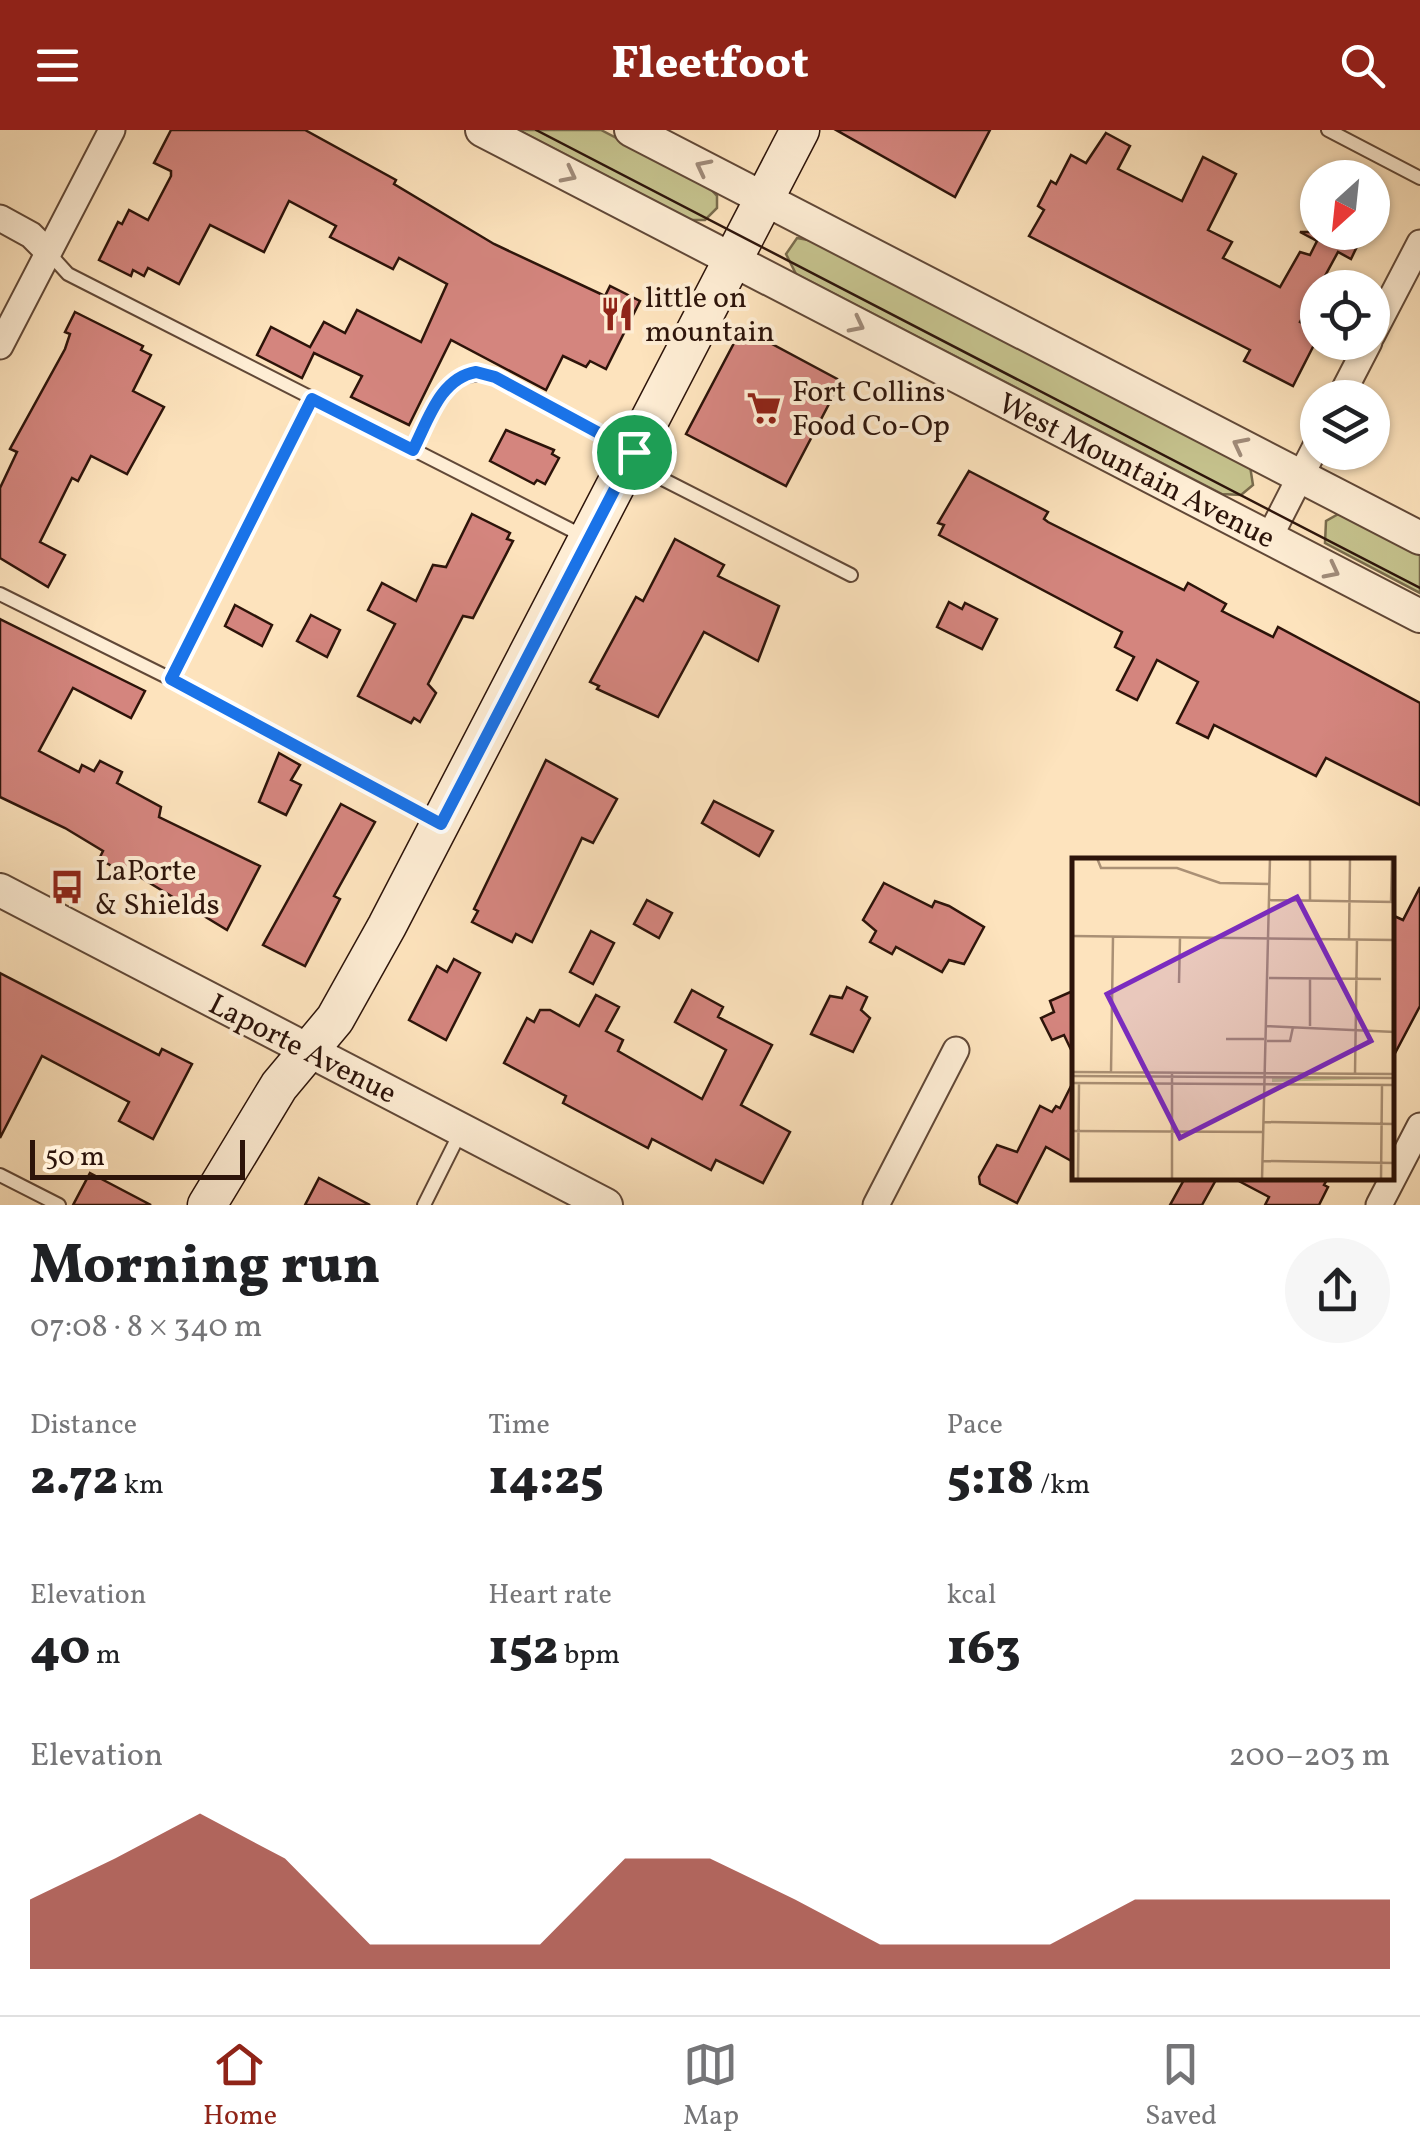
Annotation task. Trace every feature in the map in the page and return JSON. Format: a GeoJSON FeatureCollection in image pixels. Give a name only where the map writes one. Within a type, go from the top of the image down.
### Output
{"type":"FeatureCollection","features":[{"type":"Feature","properties":{"kind":"main road"},"geometry":{"type":"LineString","coordinates":[[207,1205],[279,1086],[335,1020],[441,824],[800,130]]}},
{"type":"Feature","properties":{"kind":"street"},"geometry":{"type":"LineString","coordinates":[[0,346],[112,130]]}},
{"type":"Feature","properties":{"kind":"street","name":"West Mountain Avenue"},"geometry":{"type":"LineString","coordinates":[[482,130],[1420,616]]}},
{"type":"Feature","properties":{"kind":"street"},"geometry":{"type":"LineString","coordinates":[[631,130],[1420,538]]}},
{"type":"Feature","properties":{"kind":"street"},"geometry":{"type":"LineString","coordinates":[[0,218],[31,235],[48,252]]}},
{"type":"Feature","properties":{"kind":"street"},"geometry":{"type":"LineString","coordinates":[[1390,300],[1420,243]]}},
{"type":"Feature","properties":{"kind":"street"},"geometry":{"type":"LineString","coordinates":[[1269,538],[1303,470]]}},
{"type":"Feature","properties":{"kind":"street","name":"Laporte Avenue"},"geometry":{"type":"LineString","coordinates":[[0,890],[606,1205]]}},
{"type":"Feature","properties":{"kind":"street"},"geometry":{"type":"LineString","coordinates":[[876,1205],[956,1050]]}},
{"type":"Feature","properties":{"kind":"street"},"geometry":{"type":"LineString","coordinates":[[1395,1175],[1420,1126]]}},
{"type":"Feature","properties":{"kind":"street"},"geometry":{"type":"LineString","coordinates":[[1380,1205],[1393,1180]]}},
{"type":"Feature","properties":{"kind":"lane"},"geometry":{"type":"LineString","coordinates":[[1328,130],[1420,178]]}},
{"type":"Feature","properties":{"kind":"lane"},"geometry":{"type":"LineString","coordinates":[[48,252],[68,274],[589,540]]}},
{"type":"Feature","properties":{"kind":"lane"},"geometry":{"type":"LineString","coordinates":[[413,450],[448,385],[459,374],[476,372],[495,377],[632,457],[852,575]]}},
{"type":"Feature","properties":{"kind":"lane"},"geometry":{"type":"LineString","coordinates":[[171,679],[312,399]]}},
{"type":"Feature","properties":{"kind":"lane"},"geometry":{"type":"LineString","coordinates":[[0,594],[171,679],[441,824]]}},
{"type":"Feature","properties":{"kind":"lane"},"geometry":{"type":"LineString","coordinates":[[424,1205],[462,1130]]}},
{"type":"Feature","properties":{"kind":"lane"},"geometry":{"type":"LineString","coordinates":[[0,1175],[58,1205]]}},
{"type":"Feature","properties":{"kind":"shaded area"},"geometry":{"type":"Polygon","coordinates":[[[518,130],[601,130],[708,186],[717,196],[717,208],[705,220],[691,220],[518,130]]]}},
{"type":"Feature","properties":{"kind":"shaded area"},"geometry":{"type":"Polygon","coordinates":[[[797,238],[814,241],[1250,466],[1253,485],[1241,495],[1222,494],[796,274],[786,254],[797,238]]]}},
{"type":"Feature","properties":{"kind":"shaded area"},"geometry":{"type":"Polygon","coordinates":[[[1342,512],[1420,553],[1420,593],[1325,543],[1326,521],[1342,512]]]}},
{"type":"Feature","properties":{"kind":"building"},"geometry":{"type":"Polygon","coordinates":[[[171,130],[305,130],[396,180],[394,184],[494,244],[605,296],[610,286],[640,301],[606,369],[590,361],[586,367],[563,356],[546,390],[451,340],[409,425],[351,397],[362,376],[314,353],[302,378],[257,355],[271,327],[310,347],[324,322],[345,333],[357,310],[421,342],[447,284],[399,258],[393,269],[330,237],[336,226],[289,201],[264,252],[210,225],[179,284],[148,268],[144,276],[133,270],[131,276],[99,260],[118,222],[122,224],[129,210],[148,220],[171,176],[171,171],[154,163],[171,130]]]}},
{"type":"Feature","properties":{"kind":"building"},"geometry":{"type":"Polygon","coordinates":[[[836,130],[990,130],[955,197],[836,130]]]}},
{"type":"Feature","properties":{"kind":"building"},"geometry":{"type":"Polygon","coordinates":[[[1106,133],[1130,146],[1118,169],[1182,201],[1203,157],[1236,174],[1208,230],[1232,242],[1223,258],[1280,287],[1300,252],[1310,255],[1312,250],[1355,250],[1351,259],[1338,252],[1328,270],[1300,270],[1300,360],[1306,360],[1293,386],[1244,361],[1250,350],[1029,236],[1044,210],[1038,206],[1051,181],[1056,184],[1071,155],[1086,163],[1106,133]]]}},
{"type":"Feature","properties":{"kind":"building"},"geometry":{"type":"Polygon","coordinates":[[[75,312],[143,346],[141,350],[151,355],[133,391],[164,407],[127,474],[91,456],[78,481],[72,478],[40,542],[65,555],[48,587],[0,558],[0,488],[17,452],[10,449],[65,349],[70,334],[65,332],[75,312]]]}},
{"type":"Feature","properties":{"kind":"building","name":"Fort Collins Food Co-Op"},"geometry":{"type":"Polygon","coordinates":[[[742,328],[841,381],[786,486],[686,434],[742,328]]]}},
{"type":"Feature","properties":{"kind":"building"},"geometry":{"type":"Polygon","coordinates":[[[506,430],[554,450],[552,454],[559,458],[545,484],[537,480],[534,484],[490,461],[506,430]]]}},
{"type":"Feature","properties":{"kind":"building"},"geometry":{"type":"Polygon","coordinates":[[[969,471],[1048,512],[1044,519],[1048,522],[1184,590],[1188,583],[1226,604],[1222,611],[1273,637],[1278,627],[1420,703],[1420,805],[1326,758],[1316,776],[1214,725],[1208,738],[1177,723],[1198,682],[1157,660],[1137,700],[1117,690],[1134,657],[1115,647],[1122,632],[939,535],[944,525],[938,523],[969,471]]]}},
{"type":"Feature","properties":{"kind":"building"},"geometry":{"type":"Polygon","coordinates":[[[472,514],[510,533],[507,539],[513,541],[473,618],[463,616],[428,684],[436,693],[420,722],[414,718],[411,723],[358,696],[395,624],[368,610],[382,583],[416,601],[433,565],[446,567],[472,514]]]}},
{"type":"Feature","properties":{"kind":"building"},"geometry":{"type":"Polygon","coordinates":[[[675,539],[724,565],[718,576],[779,606],[758,661],[704,632],[658,717],[597,689],[599,686],[590,682],[636,597],[643,601],[675,539]]]}},
{"type":"Feature","properties":{"kind":"building"},"geometry":{"type":"Polygon","coordinates":[[[949,602],[962,609],[965,603],[997,619],[982,649],[937,627],[949,602]]]}},
{"type":"Feature","properties":{"kind":"building"},"geometry":{"type":"Polygon","coordinates":[[[235,605],[272,625],[262,646],[225,626],[235,605]]]}},
{"type":"Feature","properties":{"kind":"building"},"geometry":{"type":"Polygon","coordinates":[[[311,615],[340,630],[327,657],[297,641],[311,615]]]}},
{"type":"Feature","properties":{"kind":"building"},"geometry":{"type":"Polygon","coordinates":[[[0,619],[145,691],[131,718],[73,688],[39,751],[79,772],[82,765],[94,771],[100,761],[122,772],[117,783],[161,807],[159,817],[260,866],[227,930],[125,868],[123,872],[99,859],[103,851],[65,828],[0,797],[0,619]]]}},
{"type":"Feature","properties":{"kind":"building"},"geometry":{"type":"Polygon","coordinates":[[[279,753],[300,765],[291,780],[301,785],[286,815],[259,802],[279,753]]]}},
{"type":"Feature","properties":{"kind":"building"},"geometry":{"type":"Polygon","coordinates":[[[546,760],[617,799],[593,843],[582,838],[532,942],[516,934],[512,942],[472,922],[478,911],[474,909],[546,760]]]}},
{"type":"Feature","properties":{"kind":"building"},"geometry":{"type":"Polygon","coordinates":[[[714,801],[773,831],[759,856],[702,823],[714,801]]]}},
{"type":"Feature","properties":{"kind":"building"},"geometry":{"type":"Polygon","coordinates":[[[341,804],[375,822],[334,896],[340,899],[305,966],[263,945],[341,804]]]}},
{"type":"Feature","properties":{"kind":"building"},"geometry":{"type":"Polygon","coordinates":[[[884,883],[932,907],[935,901],[949,906],[984,927],[964,964],[949,960],[942,972],[896,947],[892,954],[870,942],[876,931],[863,920],[884,883]]]}},
{"type":"Feature","properties":{"kind":"building"},"geometry":{"type":"Polygon","coordinates":[[[1420,887],[1420,1006],[1395,1053],[1395,916],[1403,920],[1420,887]]]}},
{"type":"Feature","properties":{"kind":"building"},"geometry":{"type":"Polygon","coordinates":[[[647,900],[672,913],[659,938],[634,924],[647,900]]]}},
{"type":"Feature","properties":{"kind":"building"},"geometry":{"type":"Polygon","coordinates":[[[591,931],[614,943],[593,984],[570,972],[591,931]]]}},
{"type":"Feature","properties":{"kind":"building"},"geometry":{"type":"Polygon","coordinates":[[[454,959],[480,973],[446,1040],[409,1020],[437,966],[447,972],[454,959]]]}},
{"type":"Feature","properties":{"kind":"building"},"geometry":{"type":"Polygon","coordinates":[[[0,973],[159,1055],[162,1049],[192,1064],[153,1139],[119,1121],[129,1102],[42,1056],[0,1138],[0,973]]]}},
{"type":"Feature","properties":{"kind":"building"},"geometry":{"type":"Polygon","coordinates":[[[847,987],[867,997],[861,1010],[870,1018],[853,1052],[811,1034],[830,996],[842,998],[847,987]]]}},
{"type":"Feature","properties":{"kind":"building"},"geometry":{"type":"Polygon","coordinates":[[[692,990],[723,1007],[718,1017],[772,1045],[741,1105],[790,1132],[763,1183],[716,1160],[711,1170],[652,1139],[648,1148],[563,1103],[566,1096],[504,1063],[527,1018],[534,1022],[540,1010],[550,1010],[579,1026],[596,995],[619,1007],[606,1031],[623,1040],[618,1051],[702,1099],[726,1050],[675,1022],[692,990]]]}},
{"type":"Feature","properties":{"kind":"building"},"geometry":{"type":"Polygon","coordinates":[[[1072,991],[1072,1052],[1064,1035],[1052,1040],[1041,1018],[1054,1012],[1050,1001],[1072,991]]]}},
{"type":"Feature","properties":{"kind":"building"},"geometry":{"type":"Polygon","coordinates":[[[1072,1084],[1072,1161],[1046,1147],[1017,1203],[980,1184],[979,1177],[997,1145],[1017,1152],[1040,1106],[1052,1112],[1056,1106],[1060,1108],[1072,1084]]]}},
{"type":"Feature","properties":{"kind":"building"},"geometry":{"type":"Polygon","coordinates":[[[90,1173],[151,1205],[73,1205],[90,1173]]]}},
{"type":"Feature","properties":{"kind":"building"},"geometry":{"type":"Polygon","coordinates":[[[319,1178],[370,1205],[305,1205],[319,1178]]]}},
{"type":"Feature","properties":{"kind":"building"},"geometry":{"type":"Polygon","coordinates":[[[1184,1180],[1216,1180],[1202,1205],[1170,1205],[1184,1180]]]}},
{"type":"Feature","properties":{"kind":"building"},"geometry":{"type":"Polygon","coordinates":[[[1237,1180],[1327,1180],[1324,1185],[1328,1187],[1319,1205],[1265,1205],[1269,1197],[1237,1180]]]}},
{"type":"Feature","properties":{"kind":"tram line"},"geometry":{"type":"LineString","coordinates":[[536,130],[1420,588]]}},
{"type":"Feature","properties":{"kind":"place","name":"little on mountain"},"geometry":{"type":"Point","coordinates":[617,314]}},
{"type":"Feature","properties":{"kind":"place","name":"Fort Collins Food Co-Op"},"geometry":{"type":"Point","coordinates":[764,408]}},
{"type":"Feature","properties":{"kind":"place","name":"LaPorte & Shields"},"geometry":{"type":"Point","coordinates":[67,887]}},
{"type":"Feature","properties":{"kind":"route"},"geometry":{"type":"LineString","coordinates":[[476,372],[495,377],[634,452],[441,824],[171,679],[312,399],[413,450],[448,385],[459,374],[476,372]]}}]}
